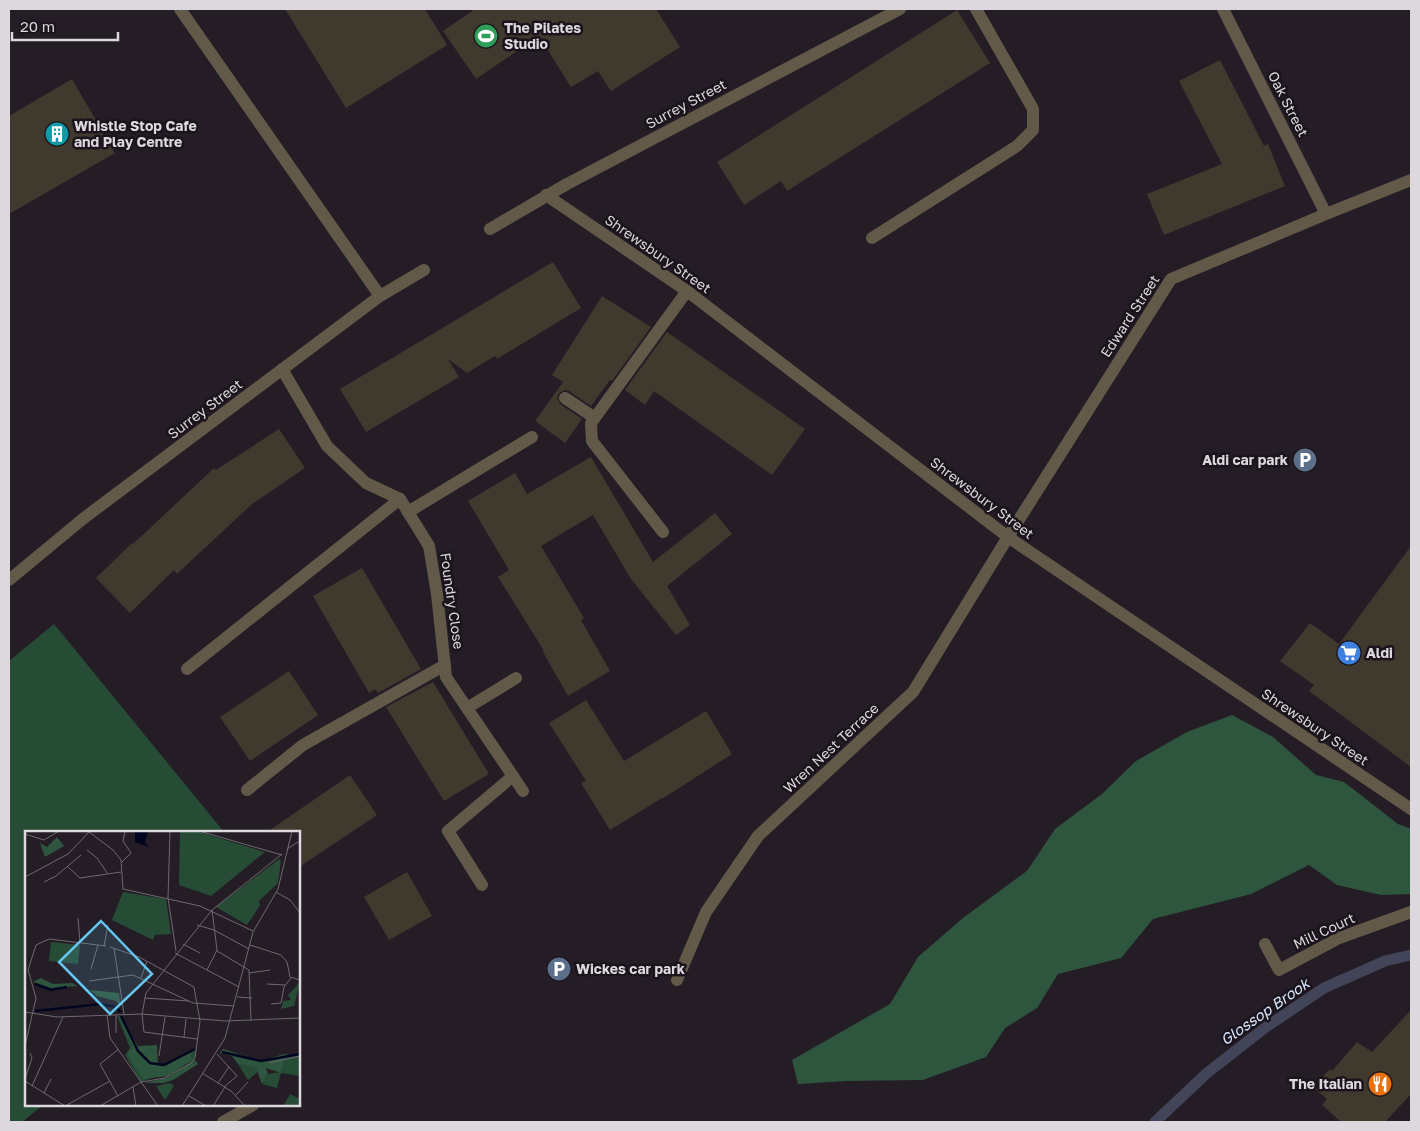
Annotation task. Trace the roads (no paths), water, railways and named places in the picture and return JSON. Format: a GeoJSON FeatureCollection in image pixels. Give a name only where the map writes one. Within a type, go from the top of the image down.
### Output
{"type":"FeatureCollection","features":[{"type":"Feature","properties":{"kind":"street"},"geometry":{"type":"LineString","coordinates":[[180,9],[380,296]]}},
{"type":"Feature","properties":{"kind":"street","name":"Surrey Street"},"geometry":{"type":"LineString","coordinates":[[490,230],[546,195],[900,9]]}},
{"type":"Feature","properties":{"kind":"street"},"geometry":{"type":"LineString","coordinates":[[872,238],[1017,146],[1033,130],[1033,109],[976,9]]}},
{"type":"Feature","properties":{"kind":"street","name":"Oak Street"},"geometry":{"type":"LineString","coordinates":[[1223,9],[1326,214]]}},
{"type":"Feature","properties":{"kind":"street","name":"Edward Street"},"geometry":{"type":"LineString","coordinates":[[1008,537],[1171,279],[1411,180]]}},
{"type":"Feature","properties":{"kind":"street","name":"Shrewsbury Street"},"geometry":{"type":"LineString","coordinates":[[546,195],[687,291],[1008,537],[1411,809]]}},
{"type":"Feature","properties":{"kind":"street","name":"Surrey Street"},"geometry":{"type":"LineString","coordinates":[[9,580],[84,518],[282,369],[380,296],[424,270]]}},
{"type":"Feature","properties":{"kind":"street"},"geometry":{"type":"LineString","coordinates":[[663,532],[592,441],[591,424],[687,291]]}},
{"type":"Feature","properties":{"kind":"street"},"geometry":{"type":"LineString","coordinates":[[187,669],[400,499],[366,483],[327,446],[282,369]]}},
{"type":"Feature","properties":{"kind":"street"},"geometry":{"type":"LineString","coordinates":[[565,398],[595,418]]}},
{"type":"Feature","properties":{"kind":"street"},"geometry":{"type":"LineString","coordinates":[[408,512],[532,437]]}},
{"type":"Feature","properties":{"kind":"street","name":"Foundry Close"},"geometry":{"type":"LineString","coordinates":[[400,499],[429,546],[437,594],[446,677],[523,791]]}},
{"type":"Feature","properties":{"kind":"street","name":"Wren Nest Terrace"},"geometry":{"type":"LineString","coordinates":[[676,980],[706,912],[758,836],[913,692],[1008,537]]}},
{"type":"Feature","properties":{"kind":"street"},"geometry":{"type":"LineString","coordinates":[[247,790],[303,745],[445,665]]}},
{"type":"Feature","properties":{"kind":"street"},"geometry":{"type":"LineString","coordinates":[[467,708],[516,678]]}},
{"type":"Feature","properties":{"kind":"street"},"geometry":{"type":"LineString","coordinates":[[482,885],[448,832],[513,776]]}},
{"type":"Feature","properties":{"kind":"street","name":"Mill Court"},"geometry":{"type":"LineString","coordinates":[[1265,944],[1279,970],[1339,938],[1411,912]]}},
{"type":"Feature","properties":{"kind":"street"},"geometry":{"type":"LineString","coordinates":[[223,1122],[251,1106]]}},
{"type":"Feature","properties":{"kind":"waterway","name":"Glossop Brook"},"geometry":{"type":"LineString","coordinates":[[1155,1122],[1207,1073],[1266,1027],[1324,988],[1385,961],[1411,955]]}},
{"type":"Feature","properties":{"kind":"place","name":"The Pilates Studio"},"geometry":{"type":"Point","coordinates":[486,36]}},
{"type":"Feature","properties":{"kind":"place","name":"Whistle Stop Cafe and Play Centre"},"geometry":{"type":"Point","coordinates":[57,134]}},
{"type":"Feature","properties":{"kind":"place","name":"Aldi car park"},"geometry":{"type":"Point","coordinates":[1305,460]}},
{"type":"Feature","properties":{"kind":"place","name":"Aldi"},"geometry":{"type":"Point","coordinates":[1349,653]}},
{"type":"Feature","properties":{"kind":"place","name":"Wickes car park"},"geometry":{"type":"Point","coordinates":[559,969]}},
{"type":"Feature","properties":{"kind":"place","name":"The Italian"},"geometry":{"type":"Point","coordinates":[1380,1084]}}]}
